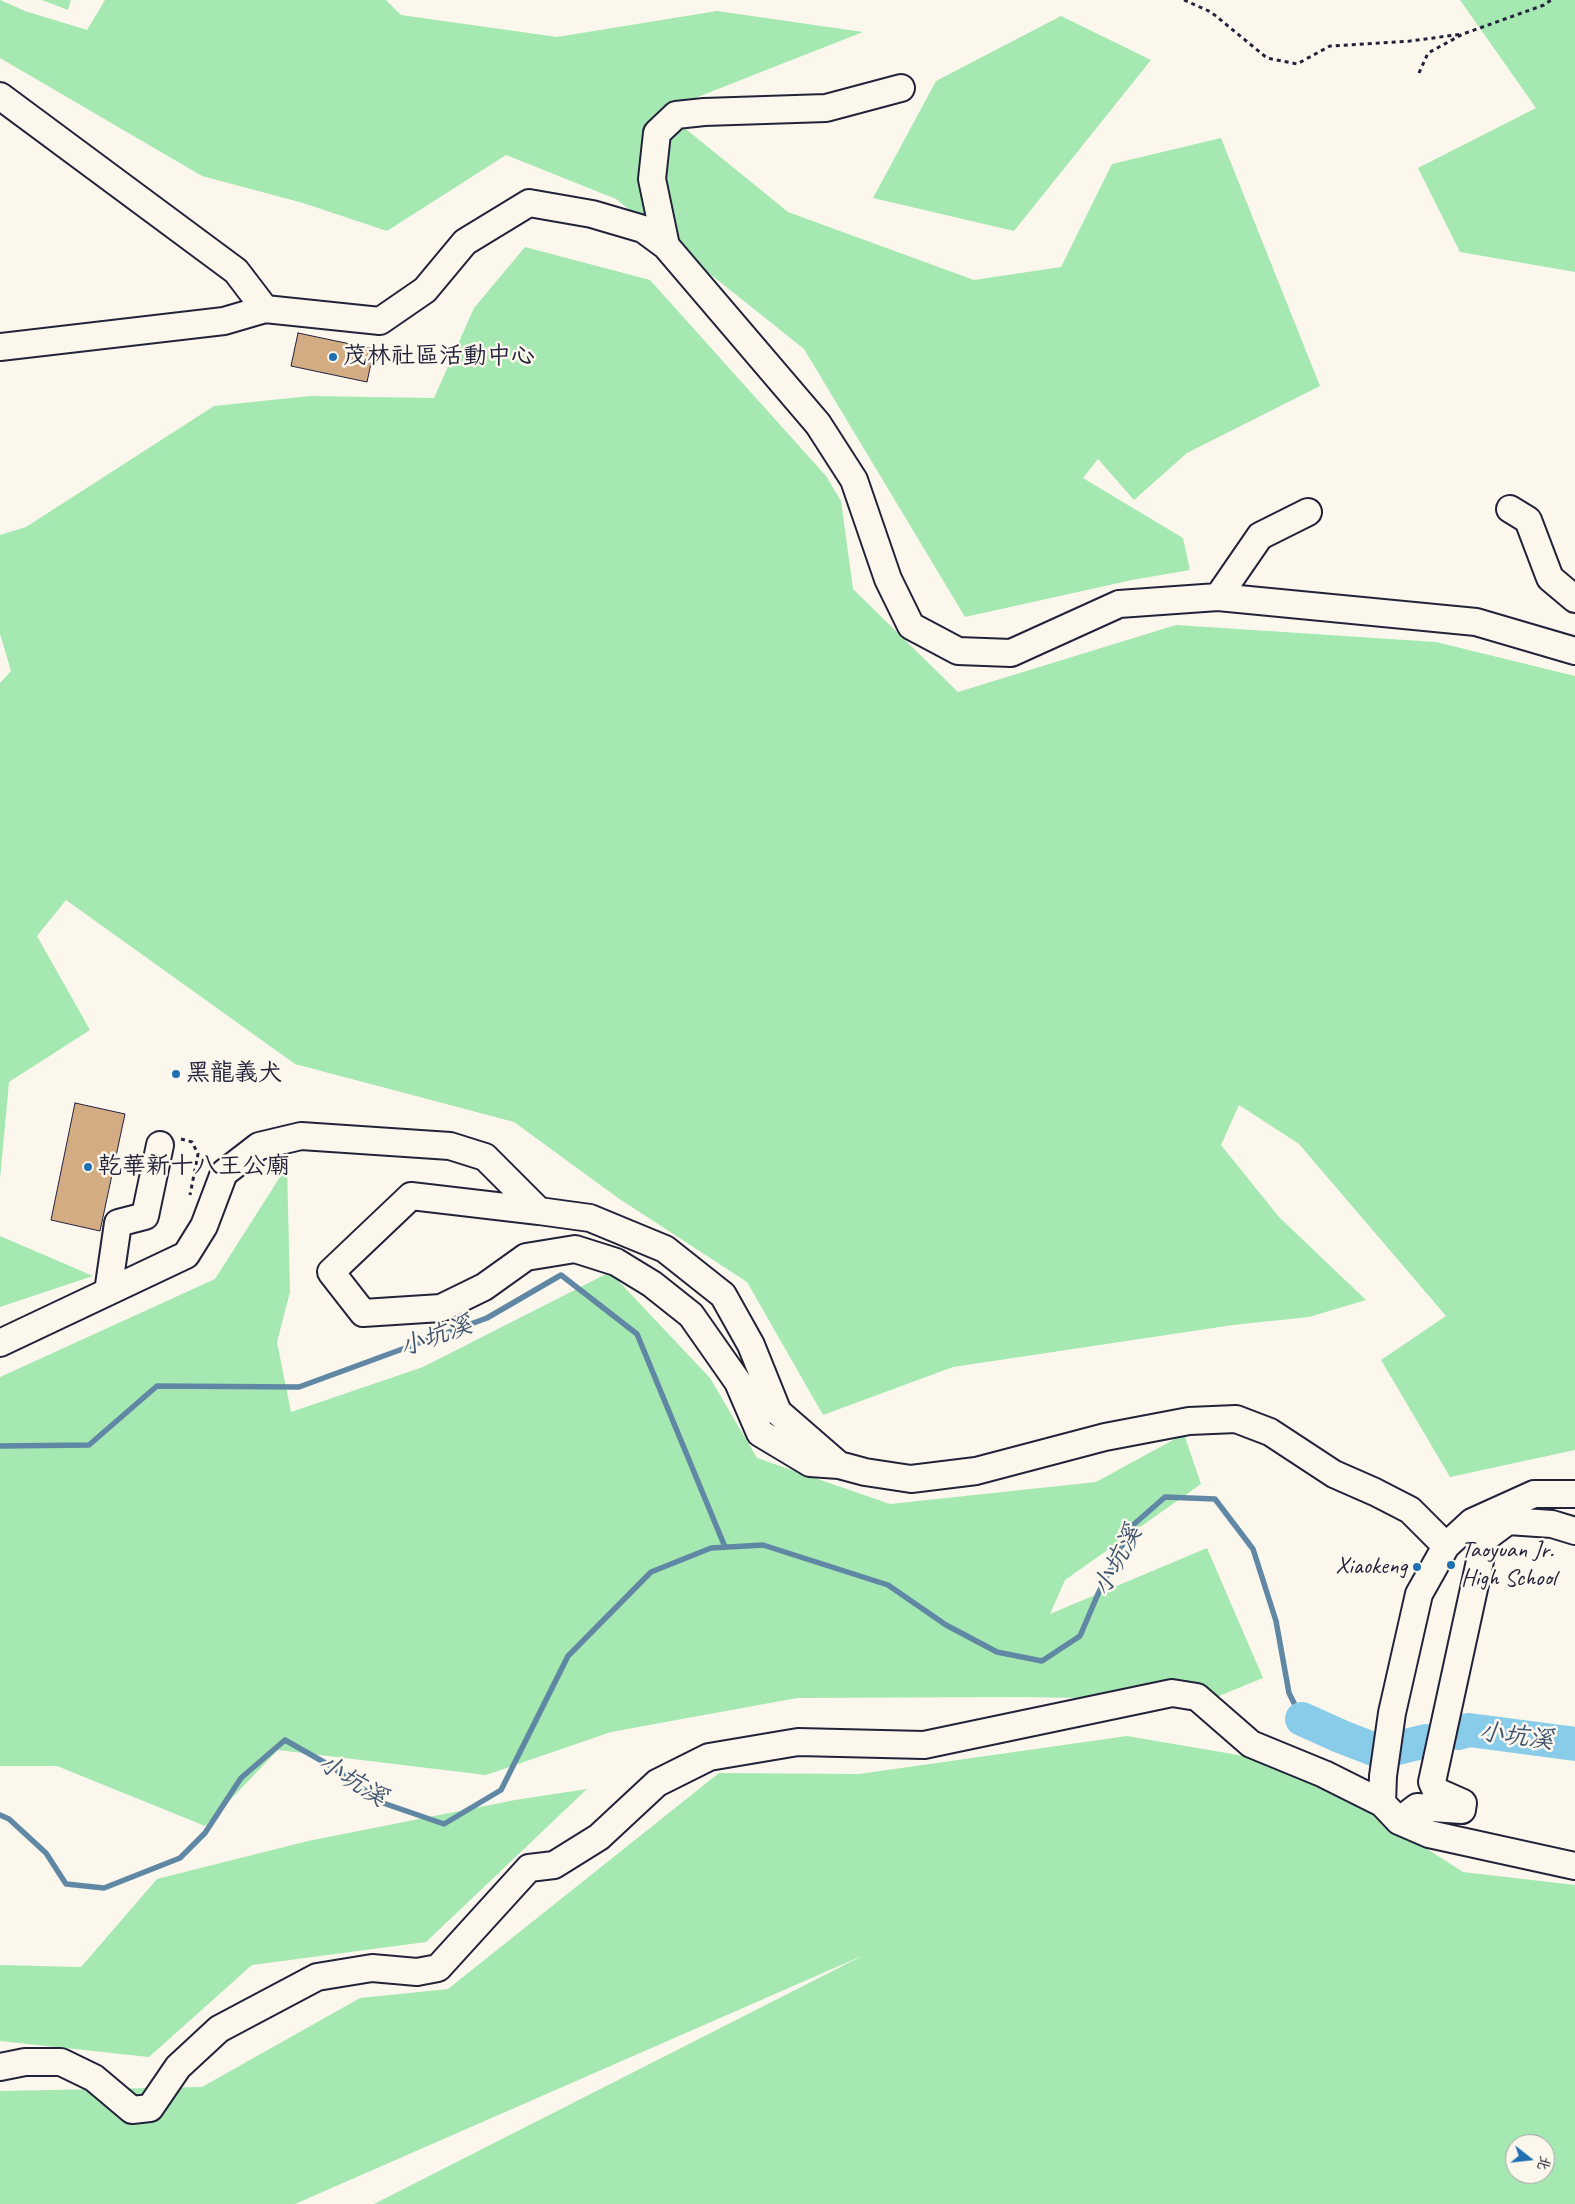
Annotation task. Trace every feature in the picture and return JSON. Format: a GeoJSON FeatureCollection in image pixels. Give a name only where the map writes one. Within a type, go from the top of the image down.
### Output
{"type":"FeatureCollection","features":[{"type":"Feature","properties":{"kind":"street"},"geometry":{"type":"LineString","coordinates":[[666,246],[652,180],[657,134],[676,115],[704,112],[826,108],[901,88]]}},
{"type":"Feature","properties":{"kind":"street"},"geometry":{"type":"LineString","coordinates":[[0,96],[236,272],[265,310]]}},
{"type":"Feature","properties":{"kind":"street"},"geometry":{"type":"LineString","coordinates":[[0,347],[224,321],[265,310],[380,321],[424,290],[465,242],[529,203],[592,214],[643,229],[666,246],[818,424],[854,480],[888,579],[911,626],[958,651],[1011,653],[1119,604],[1218,597],[1476,622],[1575,651]]}},
{"type":"Feature","properties":{"kind":"street"},"geometry":{"type":"LineString","coordinates":[[1510,509],[1528,520],[1550,578],[1575,599]]}},
{"type":"Feature","properties":{"kind":"street"},"geometry":{"type":"LineString","coordinates":[[1218,597],[1260,536],[1308,512]]}},
{"type":"Feature","properties":{"kind":"street"},"geometry":{"type":"LineString","coordinates":[[0,1343],[186,1255],[204,1226],[224,1173],[259,1146],[301,1136],[450,1146],[486,1157],[539,1211]]}},
{"type":"Feature","properties":{"kind":"street"},"geometry":{"type":"LineString","coordinates":[[108,1292],[118,1223],[145,1216],[166,1141]]}},
{"type":"Feature","properties":{"kind":"street"},"geometry":{"type":"LineString","coordinates":[[839,1464],[778,1412],[751,1345],[723,1295],[665,1249],[590,1218],[411,1196],[332,1272],[363,1313],[441,1308],[484,1288],[526,1257],[575,1249],[616,1262],[652,1284],[691,1315],[738,1382],[760,1433],[810,1463],[839,1464],[865,1472],[911,1479],[976,1471],[1105,1437],[1189,1421],[1236,1419],[1270,1432],[1334,1474],[1410,1510],[1446,1546]]}},
{"type":"Feature","properties":{"kind":"street"},"geometry":{"type":"LineString","coordinates":[[1391,1812],[1417,1808],[1462,1810],[1463,1803],[1436,1792],[1432,1782],[1485,1538],[1505,1514],[1534,1494],[1575,1494]]}},
{"type":"Feature","properties":{"kind":"street"},"geometry":{"type":"LineString","coordinates":[[1391,1812],[1383,1776],[1392,1713],[1419,1594],[1446,1546],[1472,1522],[1505,1514],[1575,1531]]}},
{"type":"Feature","properties":{"kind":"street"},"geometry":{"type":"LineString","coordinates":[[0,2066],[25,2062],[61,2062],[94,2078],[132,2110],[150,2108],[178,2067],[219,2029],[317,1977],[372,1968],[417,1972],[438,1968],[529,1868],[554,1865],[598,1837],[657,1783],[709,1757],[798,1742],[924,1745],[1172,1693],[1197,1697],[1251,1744],[1324,1774],[1429,1834],[1575,1866]]}},
{"type":"Feature","properties":{"kind":"path"},"geometry":{"type":"LineString","coordinates":[[1184,0],[1210,12],[1267,58],[1297,64],[1330,46],[1410,41],[1463,34]]}},
{"type":"Feature","properties":{"kind":"path"},"geometry":{"type":"LineString","coordinates":[[1419,73],[1428,53],[1463,34],[1544,5],[1551,0]]}},
{"type":"Feature","properties":{"kind":"path"},"geometry":{"type":"LineString","coordinates":[[166,1141],[192,1142],[198,1154],[189,1201],[212,1202]]}},
{"type":"Feature","properties":{"kind":"green space"},"geometry":{"type":"Polygon","coordinates":[[[0,0],[25,11],[87,30],[105,0],[386,0],[401,15],[557,37],[717,11],[863,32],[695,98],[676,121],[788,212],[974,280],[1061,267],[1112,164],[1221,138],[1320,386],[1187,453],[1134,500],[1098,459],[1083,478],[1183,538],[1190,570],[1132,580],[965,617],[804,349],[616,199],[506,155],[387,231],[303,203],[202,176],[0,58],[0,0]]]}},
{"type":"Feature","properties":{"kind":"green space"},"geometry":{"type":"Polygon","coordinates":[[[42,0],[71,0],[68,10],[42,0]]]}},
{"type":"Feature","properties":{"kind":"green space"},"geometry":{"type":"Polygon","coordinates":[[[1460,0],[1575,0],[1575,272],[1460,252],[1418,168],[1536,108],[1460,0]]]}},
{"type":"Feature","properties":{"kind":"green space"},"geometry":{"type":"Polygon","coordinates":[[[1061,16],[1151,60],[1014,231],[873,198],[936,81],[1061,16]]]}},
{"type":"Feature","properties":{"kind":"green space"},"geometry":{"type":"Polygon","coordinates":[[[525,247],[650,280],[826,476],[841,501],[853,589],[958,692],[1176,625],[1436,642],[1575,676],[1575,1450],[1450,1477],[1381,1360],[1446,1316],[1299,1144],[1239,1105],[1221,1145],[1279,1217],[1366,1300],[1309,1317],[1233,1325],[953,1367],[823,1415],[747,1282],[618,1198],[514,1122],[295,1064],[66,900],[37,936],[90,1030],[9,1082],[0,1179],[0,683],[11,671],[0,634],[0,535],[26,527],[214,406],[310,396],[434,398],[474,308],[525,247]]]}},
{"type":"Feature","properties":{"kind":"green space"},"geometry":{"type":"Polygon","coordinates":[[[287,1166],[290,1292],[277,1342],[291,1412],[423,1367],[610,1272],[710,1378],[757,1458],[890,1504],[1096,1482],[1184,1434],[1201,1484],[1065,1580],[1050,1614],[1207,1548],[1263,1678],[1209,1700],[1017,1697],[797,1698],[611,1732],[486,1775],[278,1750],[205,1826],[57,1766],[0,1766],[0,1377],[215,1279],[287,1166]]]}},
{"type":"Feature","properties":{"kind":"green space"},"geometry":{"type":"Polygon","coordinates":[[[0,1236],[93,1276],[0,1307],[0,1236]]]}},
{"type":"Feature","properties":{"kind":"green space"},"geometry":{"type":"Polygon","coordinates":[[[1127,1736],[1297,1765],[1463,1872],[1575,1885],[1575,2204],[374,2204],[864,1955],[295,2204],[0,2204],[0,2091],[202,2087],[360,1998],[448,1989],[719,1773],[859,1774],[1127,1736]]]}},
{"type":"Feature","properties":{"kind":"green space"},"geometry":{"type":"Polygon","coordinates":[[[587,1789],[426,1942],[252,1965],[149,2057],[0,2041],[0,1965],[81,1967],[157,1879],[308,1841],[515,1800],[587,1789]]]}},
{"type":"Feature","properties":{"kind":"building","name":"茂林社區活動中心"},"geometry":{"type":"Polygon","coordinates":[[[298,333],[374,349],[367,382],[291,366],[298,333]]]}},
{"type":"Feature","properties":{"kind":"building","name":"乾華新十八王公廟"},"geometry":{"type":"Polygon","coordinates":[[[75,1103],[125,1114],[100,1231],[51,1220],[75,1103]]]}},
{"type":"Feature","properties":{"kind":"waterway","name":"小坑溪"},"geometry":{"type":"LineString","coordinates":[[0,1446],[89,1445],[157,1386],[299,1387],[487,1318],[561,1275],[637,1334],[725,1547]]}},
{"type":"Feature","properties":{"kind":"waterway","name":"小坑溪"},"geometry":{"type":"LineString","coordinates":[[0,1815],[9,1819],[46,1853],[66,1884],[104,1888],[180,1858],[205,1833],[241,1778],[285,1740],[329,1765],[383,1803],[444,1824],[501,1790],[568,1656],[651,1572],[711,1548],[763,1545],[888,1585],[946,1625],[997,1652],[1042,1661],[1080,1636],[1098,1594],[1132,1526],[1165,1497],[1215,1499],[1253,1549],[1276,1621],[1289,1693],[1302,1719]]}},
{"type":"Feature","properties":{"kind":"waterway","name":"小坑溪"},"geometry":{"type":"LineString","coordinates":[[1302,1719],[1381,1752],[1426,1741]]}},
{"type":"Feature","properties":{"kind":"waterway","name":"小坑溪"},"geometry":{"type":"LineString","coordinates":[[1458,1733],[1469,1730],[1575,1744]]}},
{"type":"Feature","properties":{"kind":"place","name":"茂林社區活動中心"},"geometry":{"type":"Point","coordinates":[333,357]}},
{"type":"Feature","properties":{"kind":"place","name":"黑龍義犬"},"geometry":{"type":"Point","coordinates":[176,1074]}},
{"type":"Feature","properties":{"kind":"place","name":"乾華新十八王公廟"},"geometry":{"type":"Point","coordinates":[88,1167]}},
{"type":"Feature","properties":{"kind":"place","name":"Taoyuan Jr. High School"},"geometry":{"type":"Point","coordinates":[1451,1565]}},
{"type":"Feature","properties":{"kind":"place","name":"Xiaokeng"},"geometry":{"type":"Point","coordinates":[1417,1567]}}]}
